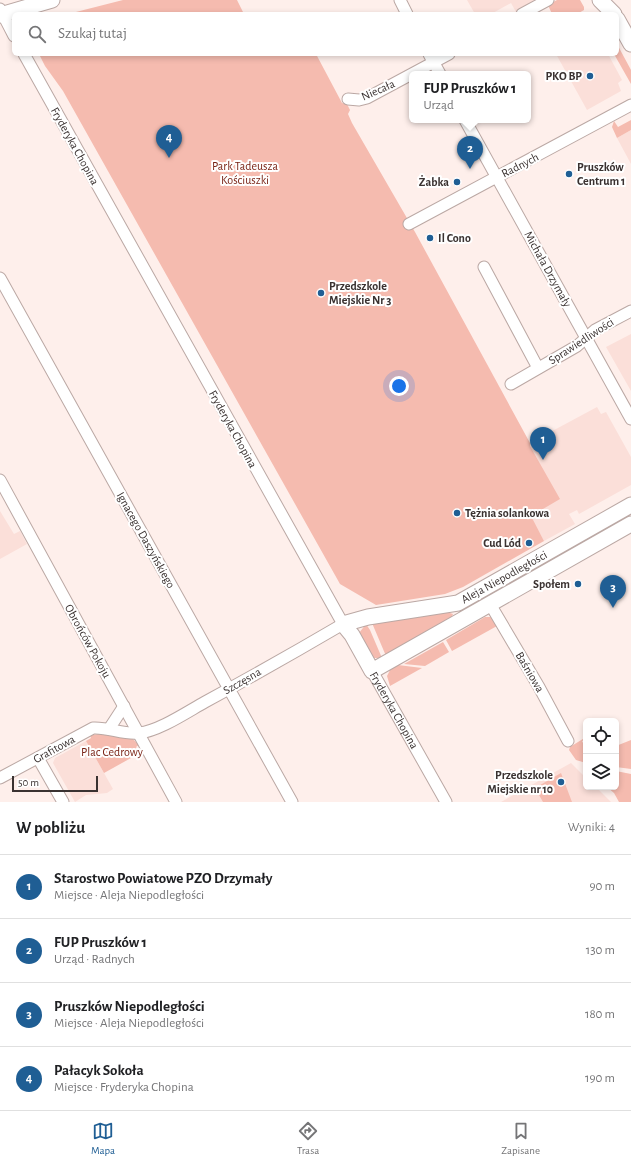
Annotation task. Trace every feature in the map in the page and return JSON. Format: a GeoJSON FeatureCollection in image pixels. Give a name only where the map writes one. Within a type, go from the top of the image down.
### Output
{"type":"FeatureCollection","features":[{"type":"Feature","properties":{"kind":"street"},"geometry":{"type":"LineString","coordinates":[[12,32],[1,13],[52,0]]}},
{"type":"Feature","properties":{"kind":"street"},"geometry":{"type":"LineString","coordinates":[[400,0],[406,12]]}},
{"type":"Feature","properties":{"kind":"street"},"geometry":{"type":"LineString","coordinates":[[526,12],[548,0]]}},
{"type":"Feature","properties":{"kind":"street"},"geometry":{"type":"LineString","coordinates":[[600,0],[612,12]]}},
{"type":"Feature","properties":{"kind":"street"},"geometry":{"type":"LineString","coordinates":[[612,0],[614,12]]}},
{"type":"Feature","properties":{"kind":"street"},"geometry":{"type":"LineString","coordinates":[[619,23],[631,44]]}},
{"type":"Feature","properties":{"kind":"street","name":"Fryderyka Chopina"},"geometry":{"type":"LineString","coordinates":[[25,56],[343,624],[352,635],[446,802]]}},
{"type":"Feature","properties":{"kind":"street"},"geometry":{"type":"LineString","coordinates":[[431,58],[438,71]]}},
{"type":"Feature","properties":{"kind":"street","name":"Niecała"},"geometry":{"type":"LineString","coordinates":[[410,71],[431,58]]}},
{"type":"Feature","properties":{"kind":"street","name":"Niecała"},"geometry":{"type":"LineString","coordinates":[[348,99],[359,100],[367,98],[409,72]]}},
{"type":"Feature","properties":{"kind":"street","name":"Radnych"},"geometry":{"type":"LineString","coordinates":[[410,224],[631,105]]}},
{"type":"Feature","properties":{"kind":"street","name":"Michała Drzymały"},"geometry":{"type":"LineString","coordinates":[[467,123],[631,419]]}},
{"type":"Feature","properties":{"kind":"street"},"geometry":{"type":"LineString","coordinates":[[484,267],[538,368]]}},
{"type":"Feature","properties":{"kind":"street","name":"Ignacego Daszyńskiego"},"geometry":{"type":"LineString","coordinates":[[0,278],[292,802]]}},
{"type":"Feature","properties":{"kind":"street","name":"Sprawiedliwości"},"geometry":{"type":"LineString","coordinates":[[511,384],[578,346],[594,330],[631,311]]}},
{"type":"Feature","properties":{"kind":"street","name":"Obrońców Pokoju"},"geometry":{"type":"LineString","coordinates":[[0,480],[176,802]]}},
{"type":"Feature","properties":{"kind":"street","name":"Aleja Niepodległości"},"geometry":{"type":"LineString","coordinates":[[343,624],[368,617],[458,603],[631,505]]}},
{"type":"Feature","properties":{"kind":"street","name":"Aleja Niepodległości"},"geometry":{"type":"LineString","coordinates":[[372,671],[631,524]]}},
{"type":"Feature","properties":{"kind":"street"},"geometry":{"type":"LineString","coordinates":[[458,603],[466,618]]}},
{"type":"Feature","properties":{"kind":"street","name":"Baśniowa"},"geometry":{"type":"LineString","coordinates":[[490,604],[568,741]]}},
{"type":"Feature","properties":{"kind":"street","name":"Szczęsna"},"geometry":{"type":"LineString","coordinates":[[139,733],[170,721],[343,624]]}},
{"type":"Feature","properties":{"kind":"street"},"geometry":{"type":"LineString","coordinates":[[109,729],[124,706]]}},
{"type":"Feature","properties":{"kind":"street","name":"Grafitowa"},"geometry":{"type":"LineString","coordinates":[[0,778],[90,729],[97,728],[139,733]]}},
{"type":"Feature","properties":{"kind":"street"},"geometry":{"type":"LineString","coordinates":[[38,758],[63,802]]}},
{"type":"Feature","properties":{"kind":"shaded area"},"geometry":{"type":"Polygon","coordinates":[[[467,0],[539,0],[516,12],[511,3],[495,12],[474,12],[467,0]]]}},
{"type":"Feature","properties":{"kind":"shaded area"},"geometry":{"type":"Polygon","coordinates":[[[557,56],[609,56],[622,80],[618,83],[621,91],[587,110],[557,56]]]}},
{"type":"Feature","properties":{"kind":"shaded area"},"geometry":{"type":"Polygon","coordinates":[[[631,130],[631,164],[617,138],[631,130]]]}},
{"type":"Feature","properties":{"kind":"shaded area"},"geometry":{"type":"Polygon","coordinates":[[[631,334],[631,391],[606,347],[631,334]]]}},
{"type":"Feature","properties":{"kind":"shaded area"},"geometry":{"type":"Polygon","coordinates":[[[597,407],[601,414],[606,412],[631,457],[631,485],[579,514],[577,510],[569,514],[575,524],[544,541],[530,516],[540,465],[530,446],[530,443],[597,407]]]}},
{"type":"Feature","properties":{"kind":"shaded area"},"geometry":{"type":"Polygon","coordinates":[[[0,511],[14,534],[20,531],[27,544],[0,559],[0,511]]]}},
{"type":"Feature","properties":{"kind":"shaded area"},"geometry":{"type":"Polygon","coordinates":[[[86,741],[113,789],[107,793],[86,795],[75,802],[53,763],[55,758],[86,741]]]}},
{"type":"Feature","properties":{"kind":"shaded area","name":"Przedszkole Miejskie nr 10"},"geometry":{"type":"Polygon","coordinates":[[[571,763],[583,775],[583,790],[599,790],[611,802],[501,802],[571,763]]]}},
{"type":"Feature","properties":{"kind":"green space"},"geometry":{"type":"Polygon","coordinates":[[[123,0],[237,0],[243,12],[76,12],[123,0]]]}},
{"type":"Feature","properties":{"kind":"green space"},"geometry":{"type":"Polygon","coordinates":[[[557,0],[580,0],[584,10],[580,12],[551,12],[548,5],[557,0]]]}},
{"type":"Feature","properties":{"kind":"green space"},"geometry":{"type":"Polygon","coordinates":[[[619,48],[631,70],[631,84],[615,56],[619,56],[619,48]]]}},
{"type":"Feature","properties":{"kind":"green space","name":"Park Tadeusza Kościuszki"},"geometry":{"type":"Polygon","coordinates":[[[40,56],[317,56],[342,103],[347,104],[350,110],[348,114],[352,123],[415,232],[560,499],[531,516],[544,541],[463,587],[445,594],[376,605],[340,584],[63,91],[45,66],[40,56]]]}},
{"type":"Feature","properties":{"kind":"green space"},"geometry":{"type":"Polygon","coordinates":[[[631,120],[631,130],[617,138],[612,127],[614,121],[618,127],[631,120]]]}},
{"type":"Feature","properties":{"kind":"green space"},"geometry":{"type":"Polygon","coordinates":[[[447,612],[453,614],[451,618],[386,656],[372,623],[447,612]]]}},
{"type":"Feature","properties":{"kind":"green space"},"geometry":{"type":"Polygon","coordinates":[[[485,617],[491,617],[497,626],[452,651],[446,640],[485,617]]]}},
{"type":"Feature","properties":{"kind":"green space"},"geometry":{"type":"Polygon","coordinates":[[[366,624],[382,658],[373,658],[359,633],[366,624]]]}},
{"type":"Feature","properties":{"kind":"green space"},"geometry":{"type":"Polygon","coordinates":[[[443,642],[449,652],[425,666],[404,664],[443,642]]]}},
{"type":"Feature","properties":{"kind":"green space"},"geometry":{"type":"Polygon","coordinates":[[[398,665],[422,668],[390,686],[387,676],[390,670],[398,665]]]}},
{"type":"Feature","properties":{"kind":"green space","name":"Plac Cedrowy"},"geometry":{"type":"Polygon","coordinates":[[[99,734],[133,739],[139,745],[136,747],[140,753],[104,773],[86,741],[91,738],[90,735],[99,734]]]}},
{"type":"Feature","properties":{"kind":"green space"},"geometry":{"type":"Polygon","coordinates":[[[583,739],[583,762],[576,760],[569,750],[570,747],[583,739]]]}},
{"type":"Feature","properties":{"kind":"green space"},"geometry":{"type":"Polygon","coordinates":[[[631,740],[631,769],[619,767],[619,745],[631,740]]]}},
{"type":"Feature","properties":{"kind":"green space"},"geometry":{"type":"Polygon","coordinates":[[[619,772],[631,774],[631,802],[619,802],[610,790],[619,790],[619,772]]]}},
{"type":"Feature","properties":{"kind":"green space"},"geometry":{"type":"Polygon","coordinates":[[[561,773],[572,802],[543,802],[535,788],[561,773]]]}},
{"type":"Feature","properties":{"kind":"place","name":"PKO BP"},"geometry":{"type":"Point","coordinates":[590,76]}},
{"type":"Feature","properties":{"kind":"place","name":"Pałacyk Sokoła"},"geometry":{"type":"Point","coordinates":[169,158]}},
{"type":"Feature","properties":{"kind":"place","name":"FUP Pruszków 1"},"geometry":{"type":"Point","coordinates":[470,169]}},
{"type":"Feature","properties":{"kind":"place","name":"Pruszków Centrum 1"},"geometry":{"type":"Point","coordinates":[569,174]}},
{"type":"Feature","properties":{"kind":"place","name":"Żabka"},"geometry":{"type":"Point","coordinates":[457,182]}},
{"type":"Feature","properties":{"kind":"place","name":"Il Cono"},"geometry":{"type":"Point","coordinates":[430,238]}},
{"type":"Feature","properties":{"kind":"place","name":"Przedszkole Miejskie Nr 3"},"geometry":{"type":"Point","coordinates":[321,293]}},
{"type":"Feature","properties":{"kind":"place","name":"Starostwo Powiatowe PZO Drzymały"},"geometry":{"type":"Point","coordinates":[543,460]}},
{"type":"Feature","properties":{"kind":"place","name":"Tężnia solankowa"},"geometry":{"type":"Point","coordinates":[457,513]}},
{"type":"Feature","properties":{"kind":"place","name":"Cud Lód"},"geometry":{"type":"Point","coordinates":[529,543]}},
{"type":"Feature","properties":{"kind":"place","name":"Społem"},"geometry":{"type":"Point","coordinates":[578,584]}},
{"type":"Feature","properties":{"kind":"place","name":"Pruszków Niepodległości"},"geometry":{"type":"Point","coordinates":[613,608]}},
{"type":"Feature","properties":{"kind":"place","name":"Przedszkole Miejskie nr 10"},"geometry":{"type":"Point","coordinates":[561,782]}}]}
